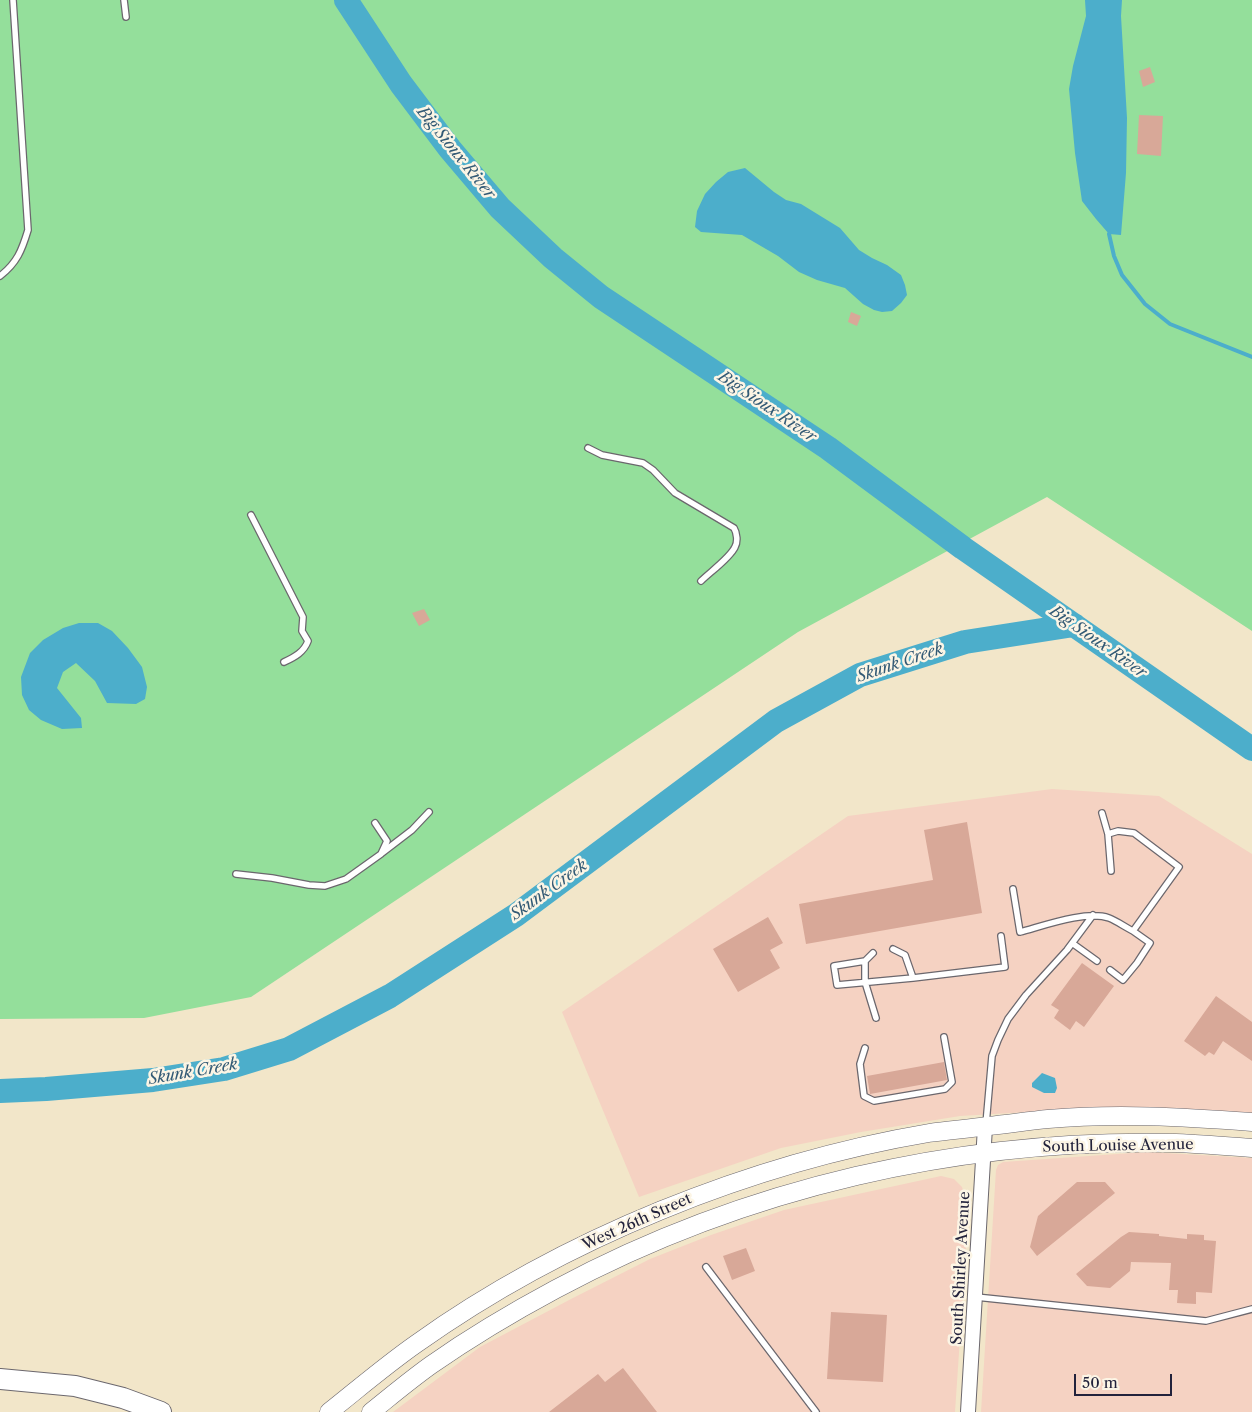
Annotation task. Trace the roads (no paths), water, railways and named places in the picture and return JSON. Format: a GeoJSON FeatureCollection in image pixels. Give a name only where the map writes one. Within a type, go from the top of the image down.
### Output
{"type":"FeatureCollection","features":[{"type":"Feature","properties":{"kind":"highway"},"geometry":{"type":"LineString","coordinates":[[0,1379],[75,1386],[123,1398],[160,1412]]}},
{"type":"Feature","properties":{"kind":"main road","name":"South Louise Avenue"},"geometry":{"type":"LineString","coordinates":[[985,1127],[1049,1119],[1148,1116],[1252,1122]]}},
{"type":"Feature","properties":{"kind":"main road","name":"West 26th Street"},"geometry":{"type":"LineString","coordinates":[[330,1412],[416,1344],[484,1299],[565,1255],[647,1216],[733,1183],[810,1160],[868,1145],[929,1134],[985,1127]]}},
{"type":"Feature","properties":{"kind":"main road","name":"South Louise Avenue"},"geometry":{"type":"LineString","coordinates":[[983,1152],[1061,1146],[1146,1143],[1178,1143],[1252,1148]]}},
{"type":"Feature","properties":{"kind":"main road","name":"West 26th Street"},"geometry":{"type":"LineString","coordinates":[[371,1412],[431,1365],[498,1322],[577,1278],[658,1240],[758,1202],[817,1185],[874,1171],[983,1152]]}},
{"type":"Feature","properties":{"kind":"street","name":"South Shirley Avenue"},"geometry":{"type":"LineString","coordinates":[[968,1412],[985,1127]]}},
{"type":"Feature","properties":{"kind":"lane"},"geometry":{"type":"LineString","coordinates":[[0,276],[9,269],[21,253],[28,230],[13,0]]}},
{"type":"Feature","properties":{"kind":"lane"},"geometry":{"type":"LineString","coordinates":[[124,0],[126,17]]}},
{"type":"Feature","properties":{"kind":"lane"},"geometry":{"type":"LineString","coordinates":[[588,448],[602,454],[643,463],[653,470],[675,493],[734,528],[736,546],[728,556],[701,580]]}},
{"type":"Feature","properties":{"kind":"lane"},"geometry":{"type":"LineString","coordinates":[[251,515],[303,617],[302,631],[308,641],[306,647],[295,657],[284,662]]}},
{"type":"Feature","properties":{"kind":"lane"},"geometry":{"type":"LineString","coordinates":[[236,874],[325,886],[346,879],[412,830],[429,812]]}},
{"type":"Feature","properties":{"kind":"lane"},"geometry":{"type":"LineString","coordinates":[[1102,813],[1108,834],[1111,871]]}},
{"type":"Feature","properties":{"kind":"lane"},"geometry":{"type":"LineString","coordinates":[[375,823],[387,841],[381,854]]}},
{"type":"Feature","properties":{"kind":"lane"},"geometry":{"type":"LineString","coordinates":[[1108,834],[1118,831],[1134,833],[1179,867],[1133,931]]}},
{"type":"Feature","properties":{"kind":"lane"},"geometry":{"type":"LineString","coordinates":[[1013,889],[1020,932],[1077,917],[1092,915],[1108,918],[1150,942],[1137,963],[1123,980],[1110,970]]}},
{"type":"Feature","properties":{"kind":"lane"},"geometry":{"type":"LineString","coordinates":[[985,1127],[992,1056],[1008,1019],[1026,995],[1072,943],[1092,915]]}},
{"type":"Feature","properties":{"kind":"lane"},"geometry":{"type":"LineString","coordinates":[[873,954],[865,961],[834,966],[837,985],[1004,967],[1000,936]]}},
{"type":"Feature","properties":{"kind":"lane"},"geometry":{"type":"LineString","coordinates":[[1072,943],[1097,960]]}},
{"type":"Feature","properties":{"kind":"lane"},"geometry":{"type":"LineString","coordinates":[[893,949],[905,955],[913,978]]}},
{"type":"Feature","properties":{"kind":"lane"},"geometry":{"type":"LineString","coordinates":[[865,961],[865,982],[876,1018]]}},
{"type":"Feature","properties":{"kind":"lane"},"geometry":{"type":"LineString","coordinates":[[865,1048],[860,1064],[864,1096],[874,1101],[944,1089],[952,1082],[944,1037]]}},
{"type":"Feature","properties":{"kind":"lane"},"geometry":{"type":"LineString","coordinates":[[706,1267],[816,1412]]}},
{"type":"Feature","properties":{"kind":"lane"},"geometry":{"type":"LineString","coordinates":[[976,1297],[1206,1321],[1252,1309]]}},
{"type":"Feature","properties":{"kind":"water"},"geometry":{"type":"Polygon","coordinates":[[[1085,0],[1122,0],[1121,16],[1127,118],[1126,173],[1121,235],[1109,234],[1082,201],[1069,89],[1086,16],[1085,0]]]}},
{"type":"Feature","properties":{"kind":"water"},"geometry":{"type":"Polygon","coordinates":[[[745,168],[786,200],[801,204],[840,228],[859,250],[901,275],[907,295],[901,303],[892,311],[882,312],[874,310],[863,304],[845,288],[817,280],[799,272],[778,256],[742,235],[701,232],[695,227],[697,211],[705,194],[728,172],[745,168]]]}},
{"type":"Feature","properties":{"kind":"water"},"geometry":{"type":"Polygon","coordinates":[[[79,623],[98,623],[112,631],[142,667],[147,687],[145,699],[136,704],[107,703],[95,681],[76,663],[63,672],[57,688],[81,718],[82,728],[62,729],[41,720],[29,710],[22,695],[21,677],[30,653],[43,640],[63,628],[79,623]]]}},
{"type":"Feature","properties":{"kind":"water"},"geometry":{"type":"Polygon","coordinates":[[[1042,1073],[1055,1078],[1057,1088],[1055,1093],[1044,1093],[1032,1087],[1032,1083],[1042,1073]]]}},
{"type":"Feature","properties":{"kind":"waterway","name":"Big Sioux River"},"geometry":{"type":"LineString","coordinates":[[346,0],[401,84],[450,149],[500,208],[553,258],[601,297],[828,448],[963,548],[1252,749]]}},
{"type":"Feature","properties":{"kind":"waterway"},"geometry":{"type":"LineString","coordinates":[[1109,234],[1114,256],[1122,275],[1145,304],[1170,324],[1252,357]]}},
{"type":"Feature","properties":{"kind":"waterway","name":"Skunk Creek"},"geometry":{"type":"LineString","coordinates":[[0,1091],[153,1080],[224,1069],[289,1049],[390,996],[516,915],[776,721],[860,675],[965,642],[1074,625]]}}]}
